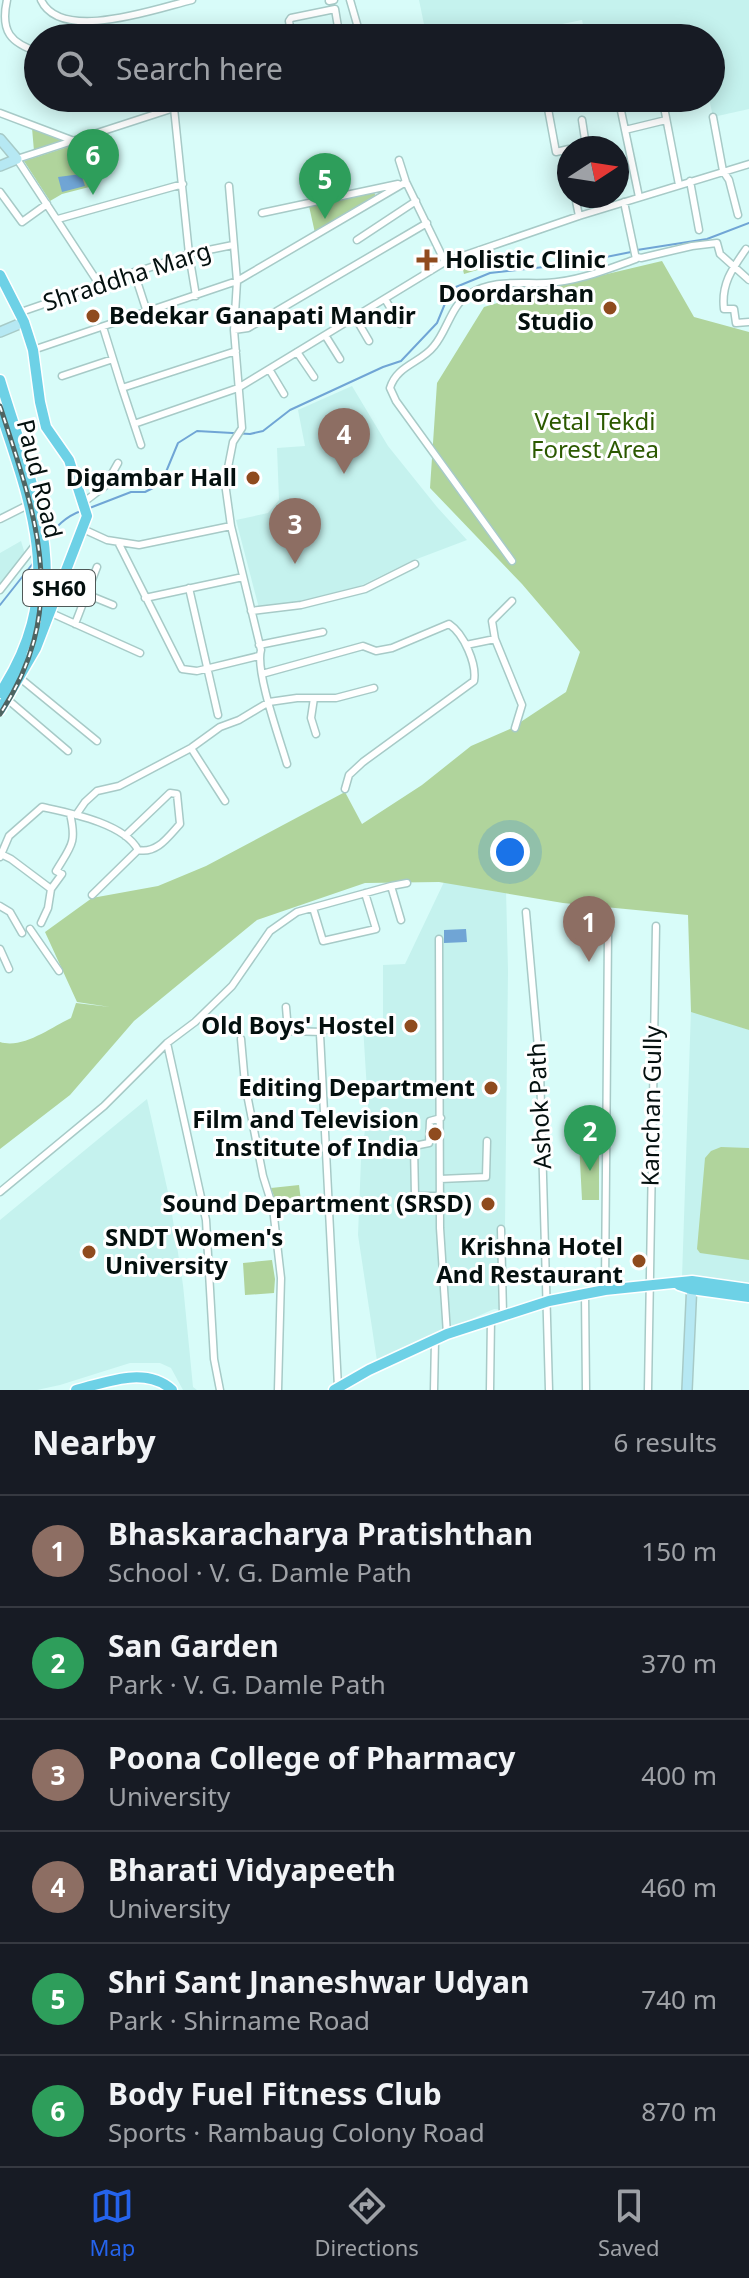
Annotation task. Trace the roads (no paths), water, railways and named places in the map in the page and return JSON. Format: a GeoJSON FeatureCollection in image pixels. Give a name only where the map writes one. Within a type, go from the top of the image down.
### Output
{"type":"FeatureCollection","features":[{"type":"Feature","properties":{"kind":"main road","name":"Paud Road"},"geometry":{"type":"LineString","coordinates":[[0,275],[22,317],[33,350],[46,427],[69,460],[85,508],[83,529],[36,648],[20,678],[3,690]]}},
{"type":"Feature","properties":{"kind":"main road"},"geometry":{"type":"LineString","coordinates":[[0,380],[29,478],[40,546]]}},
{"type":"Feature","properties":{"kind":"main road","name":"Paud Road"},"geometry":{"type":"LineString","coordinates":[[0,411],[40,546],[42,571],[32,628],[21,658],[3,690],[0,710]]}},
{"type":"Feature","properties":{"kind":"main road"},"geometry":{"type":"LineString","coordinates":[[42,571],[62,580]]}},
{"type":"Feature","properties":{"kind":"main road"},"geometry":{"type":"LineString","coordinates":[[337,1389],[369,1370],[447,1334],[549,1301],[648,1285],[749,1289]]}},
{"type":"Feature","properties":{"kind":"main road"},"geometry":{"type":"LineString","coordinates":[[692,1285],[749,1297]]}},
{"type":"Feature","properties":{"kind":"main road"},"geometry":{"type":"LineString","coordinates":[[76,1390],[133,1377],[147,1377],[165,1383],[171,1390]]}},
{"type":"Feature","properties":{"kind":"street"},"geometry":{"type":"LineString","coordinates":[[7,0],[1,11],[4,34],[11,42],[24,47]]}},
{"type":"Feature","properties":{"kind":"street"},"geometry":{"type":"LineString","coordinates":[[41,0],[53,15],[76,23],[97,22],[192,0]]}},
{"type":"Feature","properties":{"kind":"street"},"geometry":{"type":"LineString","coordinates":[[351,0],[357,24]]}},
{"type":"Feature","properties":{"kind":"street"},"geometry":{"type":"LineString","coordinates":[[290,24],[291,18],[335,9],[338,24]]}},
{"type":"Feature","properties":{"kind":"street"},"geometry":{"type":"LineString","coordinates":[[0,166],[162,112]]}},
{"type":"Feature","properties":{"kind":"street"},"geometry":{"type":"LineString","coordinates":[[174,112],[196,296]]}},
{"type":"Feature","properties":{"kind":"street"},"geometry":{"type":"LineString","coordinates":[[549,112],[557,152]]}},
{"type":"Feature","properties":{"kind":"street"},"geometry":{"type":"LineString","coordinates":[[621,112],[639,197]]}},
{"type":"Feature","properties":{"kind":"street"},"geometry":{"type":"LineString","coordinates":[[665,112],[679,185]]}},
{"type":"Feature","properties":{"kind":"street"},"geometry":{"type":"LineString","coordinates":[[0,113],[74,141]]}},
{"type":"Feature","properties":{"kind":"street"},"geometry":{"type":"LineString","coordinates":[[713,117],[723,171],[729,180],[738,215]]}},
{"type":"Feature","properties":{"kind":"street"},"geometry":{"type":"LineString","coordinates":[[582,120],[584,136]]}},
{"type":"Feature","properties":{"kind":"street"},"geometry":{"type":"LineString","coordinates":[[625,130],[666,120]]}},
{"type":"Feature","properties":{"kind":"street"},"geometry":{"type":"LineString","coordinates":[[0,139],[58,219],[99,284]]}},
{"type":"Feature","properties":{"kind":"street"},"geometry":{"type":"LineString","coordinates":[[399,160],[406,182],[445,262]]}},
{"type":"Feature","properties":{"kind":"street"},"geometry":{"type":"LineString","coordinates":[[629,200],[749,164]]}},
{"type":"Feature","properties":{"kind":"street"},"geometry":{"type":"LineString","coordinates":[[690,181],[699,230]]}},
{"type":"Feature","properties":{"kind":"street"},"geometry":{"type":"LineString","coordinates":[[262,213],[406,182]]}},
{"type":"Feature","properties":{"kind":"street"},"geometry":{"type":"LineString","coordinates":[[33,350],[237,281],[406,182]]}},
{"type":"Feature","properties":{"kind":"street"},"geometry":{"type":"LineString","coordinates":[[58,219],[183,184]]}},
{"type":"Feature","properties":{"kind":"street"},"geometry":{"type":"LineString","coordinates":[[229,186],[237,281],[234,330],[242,428],[233,442],[225,483],[231,526],[259,645],[262,674],[287,764]]}},
{"type":"Feature","properties":{"kind":"street"},"geometry":{"type":"LineString","coordinates":[[0,192],[22,222],[47,204]]}},
{"type":"Feature","properties":{"kind":"street"},"geometry":{"type":"LineString","coordinates":[[357,240],[416,201]]}},
{"type":"Feature","properties":{"kind":"street"},"geometry":{"type":"LineString","coordinates":[[577,208],[579,216]]}},
{"type":"Feature","properties":{"kind":"street"},"geometry":{"type":"LineString","coordinates":[[134,424],[238,388],[445,262],[605,208]]}},
{"type":"Feature","properties":{"kind":"street"},"geometry":{"type":"LineString","coordinates":[[512,561],[396,401],[390,388],[402,369],[432,349],[466,296],[504,282],[547,283],[595,274],[635,260],[635,245],[626,208]]}},
{"type":"Feature","properties":{"kind":"street"},"geometry":{"type":"LineString","coordinates":[[234,330],[248,328],[427,223]]}},
{"type":"Feature","properties":{"kind":"street"},"geometry":{"type":"LineString","coordinates":[[637,256],[641,258],[717,243],[720,254],[749,280]]}},
{"type":"Feature","properties":{"kind":"street","name":"Shraddha Marg"},"geometry":{"type":"LineString","coordinates":[[22,317],[134,272],[189,254],[233,245]]}},
{"type":"Feature","properties":{"kind":"street"},"geometry":{"type":"LineString","coordinates":[[746,249],[723,285],[724,309],[734,309],[736,323],[749,322]]}},
{"type":"Feature","properties":{"kind":"street"},"geometry":{"type":"LineString","coordinates":[[134,272],[147,312]]}},
{"type":"Feature","properties":{"kind":"street"},"geometry":{"type":"LineString","coordinates":[[385,299],[400,324]]}},
{"type":"Feature","properties":{"kind":"street"},"geometry":{"type":"LineString","coordinates":[[0,332],[22,317]]}},
{"type":"Feature","properties":{"kind":"street"},"geometry":{"type":"LineString","coordinates":[[355,317],[369,341]]}},
{"type":"Feature","properties":{"kind":"street"},"geometry":{"type":"LineString","coordinates":[[103,327],[141,445]]}},
{"type":"Feature","properties":{"kind":"street"},"geometry":{"type":"LineString","coordinates":[[325,335],[340,359]]}},
{"type":"Feature","properties":{"kind":"street"},"geometry":{"type":"LineString","coordinates":[[122,388],[236,351]]}},
{"type":"Feature","properties":{"kind":"street"},"geometry":{"type":"LineString","coordinates":[[297,352],[314,377]]}},
{"type":"Feature","properties":{"kind":"street"},"geometry":{"type":"LineString","coordinates":[[62,376],[113,359]]}},
{"type":"Feature","properties":{"kind":"street"},"geometry":{"type":"LineString","coordinates":[[269,369],[284,394]]}},
{"type":"Feature","properties":{"kind":"street"},"geometry":{"type":"LineString","coordinates":[[0,450],[12,444]]}},
{"type":"Feature","properties":{"kind":"street"},"geometry":{"type":"LineString","coordinates":[[85,508],[105,486],[118,463]]}},
{"type":"Feature","properties":{"kind":"street"},"geometry":{"type":"LineString","coordinates":[[0,519],[28,505]]}},
{"type":"Feature","properties":{"kind":"street"},"geometry":{"type":"LineString","coordinates":[[83,529],[107,540],[139,545],[231,526]]}},
{"type":"Feature","properties":{"kind":"street"},"geometry":{"type":"LineString","coordinates":[[118,542],[178,665],[187,672],[259,656]]}},
{"type":"Feature","properties":{"kind":"street"},"geometry":{"type":"LineString","coordinates":[[0,590],[40,546]]}},
{"type":"Feature","properties":{"kind":"street"},"geometry":{"type":"LineString","coordinates":[[251,611],[301,605],[365,589],[415,564]]}},
{"type":"Feature","properties":{"kind":"street"},"geometry":{"type":"LineString","coordinates":[[75,624],[97,567]]}},
{"type":"Feature","properties":{"kind":"street"},"geometry":{"type":"LineString","coordinates":[[145,598],[243,577]]}},
{"type":"Feature","properties":{"kind":"street"},"geometry":{"type":"LineString","coordinates":[[189,588],[218,715]]}},
{"type":"Feature","properties":{"kind":"street"},"geometry":{"type":"LineString","coordinates":[[86,594],[113,605]]}},
{"type":"Feature","properties":{"kind":"street"},"geometry":{"type":"LineString","coordinates":[[512,601],[493,620],[495,639],[522,705],[515,728]]}},
{"type":"Feature","properties":{"kind":"street"},"geometry":{"type":"LineString","coordinates":[[49,612],[140,653]]}},
{"type":"Feature","properties":{"kind":"street"},"geometry":{"type":"LineString","coordinates":[[262,674],[363,646],[376,651],[392,648],[449,624],[454,626],[466,645],[474,681],[363,762],[349,775],[345,789]]}},
{"type":"Feature","properties":{"kind":"street"},"geometry":{"type":"LineString","coordinates":[[259,645],[323,632]]}},
{"type":"Feature","properties":{"kind":"street"},"geometry":{"type":"LineString","coordinates":[[466,645],[495,639]]}},
{"type":"Feature","properties":{"kind":"street"},"geometry":{"type":"LineString","coordinates":[[20,678],[97,741]]}},
{"type":"Feature","properties":{"kind":"street"},"geometry":{"type":"LineString","coordinates":[[73,814],[97,791],[119,786],[269,702],[336,698],[374,688]]}},
{"type":"Feature","properties":{"kind":"street"},"geometry":{"type":"LineString","coordinates":[[3,690],[68,751]]}},
{"type":"Feature","properties":{"kind":"street"},"geometry":{"type":"LineString","coordinates":[[314,698],[311,712],[316,734]]}},
{"type":"Feature","properties":{"kind":"street"},"geometry":{"type":"LineString","coordinates":[[191,748],[225,801]]}},
{"type":"Feature","properties":{"kind":"street"},"geometry":{"type":"LineString","coordinates":[[51,889],[11,859],[1,856],[9,836],[42,807],[73,814],[125,836],[138,850],[147,852],[160,845],[180,824],[177,794],[170,793],[125,836]]}},
{"type":"Feature","properties":{"kind":"street"},"geometry":{"type":"LineString","coordinates":[[41,923],[48,908],[51,889],[62,874],[56,871],[75,834],[73,814]]}},
{"type":"Feature","properties":{"kind":"street"},"geometry":{"type":"LineString","coordinates":[[92,895],[138,850]]}},
{"type":"Feature","properties":{"kind":"street"},"geometry":{"type":"LineString","coordinates":[[0,1192],[104,1106],[167,1043],[195,1022],[232,986],[270,931],[297,912],[407,883]]}},
{"type":"Feature","properties":{"kind":"street"},"geometry":{"type":"LineString","coordinates":[[391,886],[401,920]]}},
{"type":"Feature","properties":{"kind":"street"},"geometry":{"type":"LineString","coordinates":[[313,908],[323,941],[376,929],[365,893]]}},
{"type":"Feature","properties":{"kind":"street"},"geometry":{"type":"LineString","coordinates":[[0,906],[10,912],[59,971]]}},
{"type":"Feature","properties":{"kind":"street","name":"Ashok Path"},"geometry":{"type":"LineString","coordinates":[[526,912],[540,1070],[549,1301],[549,1390]]}},
{"type":"Feature","properties":{"kind":"street","name":"Kanchan Gully"},"geometry":{"type":"LineString","coordinates":[[648,1390],[656,926]]}},
{"type":"Feature","properties":{"kind":"street"},"geometry":{"type":"LineString","coordinates":[[605,1290],[608,932]]}},
{"type":"Feature","properties":{"kind":"street"},"geometry":{"type":"LineString","coordinates":[[439,939],[440,1228],[447,1334]]}},
{"type":"Feature","properties":{"kind":"street"},"geometry":{"type":"LineString","coordinates":[[0,949],[9,969]]}},
{"type":"Feature","properties":{"kind":"street"},"geometry":{"type":"LineString","coordinates":[[286,1007],[290,1033],[358,1028]]}},
{"type":"Feature","properties":{"kind":"street"},"geometry":{"type":"LineString","coordinates":[[322,1032],[337,1389]]}},
{"type":"Feature","properties":{"kind":"street"},"geometry":{"type":"LineString","coordinates":[[241,1039],[245,1084],[263,1176],[273,1208],[281,1278],[278,1390]]}},
{"type":"Feature","properties":{"kind":"street"},"geometry":{"type":"LineString","coordinates":[[167,1043],[206,1220],[213,1344],[220,1390]]}},
{"type":"Feature","properties":{"kind":"street"},"geometry":{"type":"LineString","coordinates":[[440,1196],[415,1196],[413,1159],[415,1145],[427,1144],[430,1140],[430,1121],[441,1118]]}},
{"type":"Feature","properties":{"kind":"street"},"geometry":{"type":"LineString","coordinates":[[440,1179],[486,1177],[487,1141]]}},
{"type":"Feature","properties":{"kind":"street"},"geometry":{"type":"LineString","coordinates":[[501,1229],[503,1314]]}},
{"type":"Feature","properties":{"kind":"street"},"geometry":{"type":"LineString","coordinates":[[687,1390],[692,1285]]}},
{"type":"Feature","properties":{"kind":"street"},"geometry":{"type":"LineString","coordinates":[[585,1293],[586,1390]]}},
{"type":"Feature","properties":{"kind":"street"},"geometry":{"type":"LineString","coordinates":[[490,1390],[491,1318]]}},
{"type":"Feature","properties":{"kind":"street"},"geometry":{"type":"LineString","coordinates":[[434,1390],[435,1340]]}},
{"type":"Feature","properties":{"kind":"water"},"geometry":{"type":"Polygon","coordinates":[[[81,174],[85,186],[62,192],[58,177],[81,174]]]}},
{"type":"Feature","properties":{"kind":"water"},"geometry":{"type":"Polygon","coordinates":[[[466,929],[467,942],[444,943],[444,930],[466,929]]]}},
{"type":"Feature","properties":{"kind":"waterway"},"geometry":{"type":"LineString","coordinates":[[637,250],[707,239],[749,223]]}},
{"type":"Feature","properties":{"kind":"waterway"},"geometry":{"type":"LineString","coordinates":[[87,509],[131,492],[145,492],[161,484],[178,443],[197,431],[250,434],[263,431],[290,410],[401,361],[437,323],[451,289],[490,273],[571,264],[631,252]]}},
{"type":"Feature","properties":{"kind":"waterway"},"geometry":{"type":"LineString","coordinates":[[48,540],[62,522],[81,511]]}},
{"type":"Feature","properties":{"kind":"waterway"},"geometry":{"type":"LineString","coordinates":[[0,605],[34,562]]}},
{"type":"Feature","properties":{"kind":"railway"},"geometry":{"type":"LineString","coordinates":[[0,406],[35,524],[41,599],[35,636],[22,675],[0,714]]}},
{"type":"Feature","properties":{"kind":"place","name":"Body Fuel Fitness Club"},"geometry":{"type":"Point","coordinates":[93,195]}},
{"type":"Feature","properties":{"kind":"place","name":"Shri Sant Jnaneshwar Udyan"},"geometry":{"type":"Point","coordinates":[325,219]}},
{"type":"Feature","properties":{"kind":"place","name":"Holistic Clinic"},"geometry":{"type":"Point","coordinates":[427,260]}},
{"type":"Feature","properties":{"kind":"place","name":"Doordarshan Studio"},"geometry":{"type":"Point","coordinates":[610,308]}},
{"type":"Feature","properties":{"kind":"place","name":"Bedekar Ganapati Mandir"},"geometry":{"type":"Point","coordinates":[93,316]}},
{"type":"Feature","properties":{"kind":"place","name":"Bharati Vidyapeeth"},"geometry":{"type":"Point","coordinates":[344,474]}},
{"type":"Feature","properties":{"kind":"place","name":"Digambar Hall"},"geometry":{"type":"Point","coordinates":[253,478]}},
{"type":"Feature","properties":{"kind":"place","name":"Poona College of Pharmacy"},"geometry":{"type":"Point","coordinates":[295,564]}},
{"type":"Feature","properties":{"kind":"place","name":"Bhaskaracharya Pratishthan"},"geometry":{"type":"Point","coordinates":[589,962]}},
{"type":"Feature","properties":{"kind":"place","name":"Old Boys' Hostel"},"geometry":{"type":"Point","coordinates":[411,1026]}},
{"type":"Feature","properties":{"kind":"place","name":"Editing Department"},"geometry":{"type":"Point","coordinates":[491,1088]}},
{"type":"Feature","properties":{"kind":"place","name":"Film and Television Institute of India"},"geometry":{"type":"Point","coordinates":[435,1134]}},
{"type":"Feature","properties":{"kind":"place","name":"San Garden"},"geometry":{"type":"Point","coordinates":[590,1171]}},
{"type":"Feature","properties":{"kind":"place","name":"Sound Department (SRSD)"},"geometry":{"type":"Point","coordinates":[488,1204]}},
{"type":"Feature","properties":{"kind":"place","name":"SNDT Women's University"},"geometry":{"type":"Point","coordinates":[89,1252]}},
{"type":"Feature","properties":{"kind":"place","name":"Krishna Hotel And Restaurant"},"geometry":{"type":"Point","coordinates":[639,1261]}},
{"type":"Feature","properties":{"kind":"park label","name":"Vetal Tekdi Forest Area"},"geometry":{"type":"Point","coordinates":[595,436]}}]}
